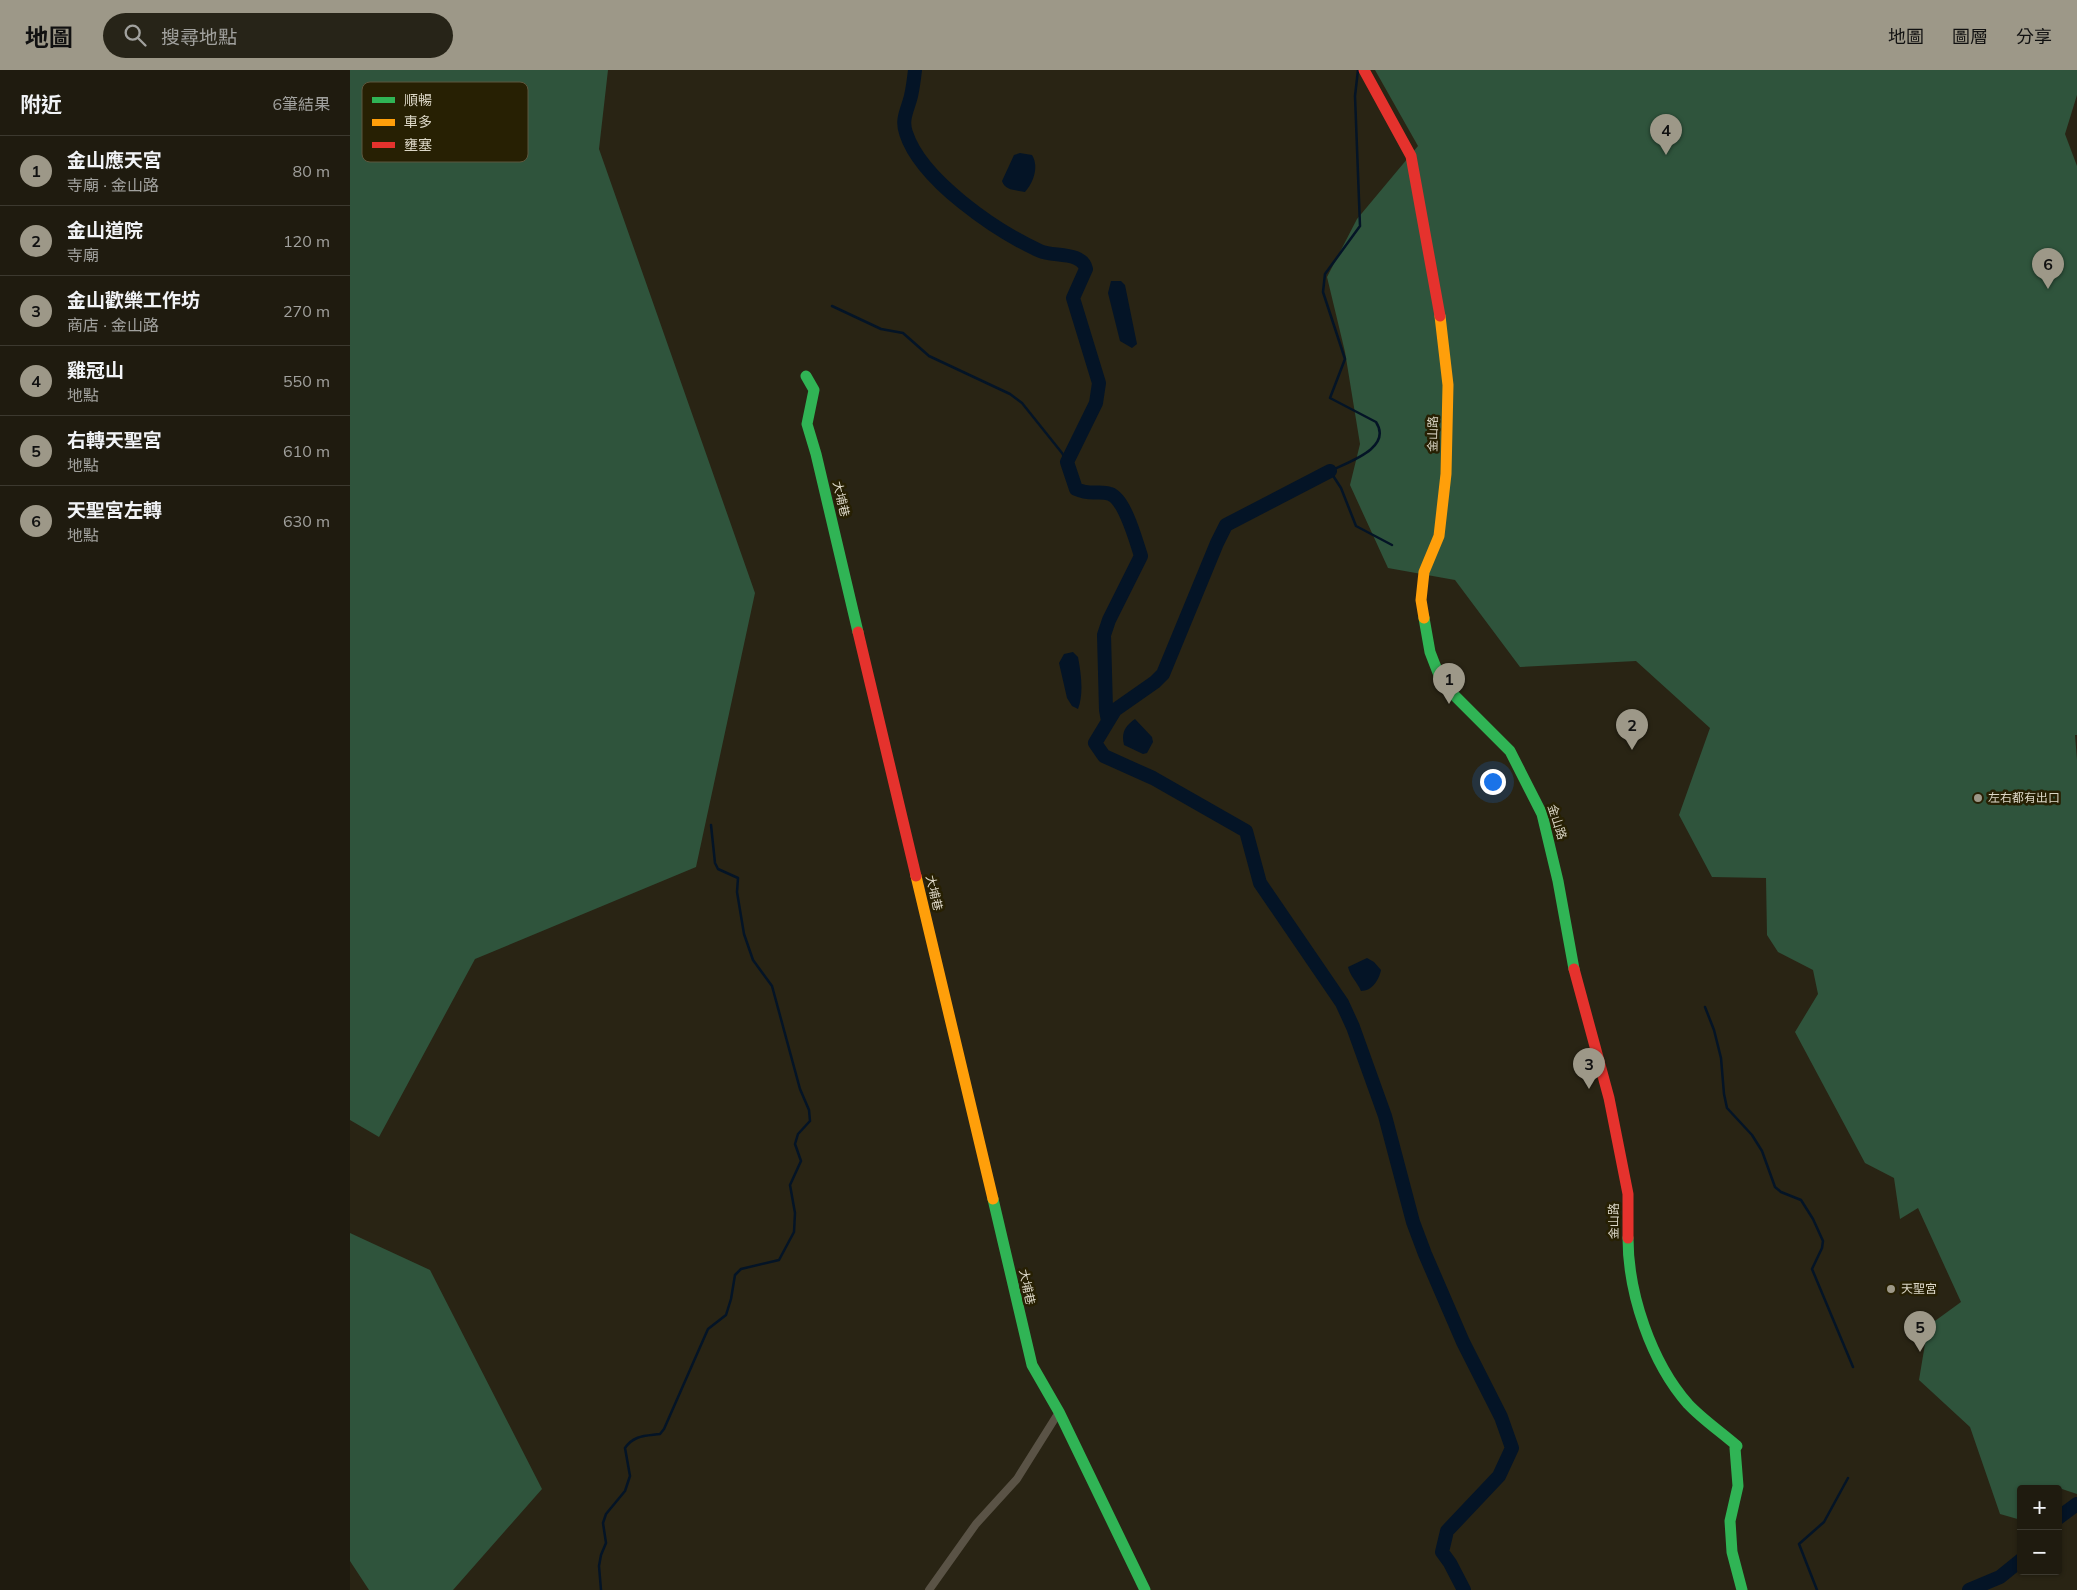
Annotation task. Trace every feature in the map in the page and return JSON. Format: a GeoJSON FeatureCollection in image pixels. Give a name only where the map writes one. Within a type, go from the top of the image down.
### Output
{"type":"FeatureCollection","features":[{"type":"Feature","properties":{"kind":"street","name":"金山路"},"geometry":{"type":"LineString","coordinates":[[1364,70],[1411,156],[1442,336],[1448,385],[1446,474],[1439,536],[1424,572],[1421,600],[1430,652],[1442,683],[1510,751],[1542,814],[1558,880],[1573,966],[1615,1125],[1628,1194],[1628,1255],[1637,1300],[1647,1335],[1665,1371],[1688,1404],[1737,1446],[1735,1448],[1739,1471],[1738,1486],[1730,1521],[1732,1552],[1742,1590]]}},
{"type":"Feature","properties":{"kind":"street","name":"大埔巷"},"geometry":{"type":"LineString","coordinates":[[806,376],[814,390],[807,424],[816,454],[1032,1366],[1059,1412],[1146,1590]]}},
{"type":"Feature","properties":{"kind":"street"},"geometry":{"type":"LineString","coordinates":[[929,1590],[976,1524],[1017,1479],[1059,1412]]}},
{"type":"Feature","properties":{"kind":"green space"},"geometry":{"type":"Polygon","coordinates":[[[350,70],[608,70],[599,149],[755,593],[696,867],[475,959],[379,1137],[350,1120],[350,70]]]}},
{"type":"Feature","properties":{"kind":"green space"},"geometry":{"type":"Polygon","coordinates":[[[1375,70],[2077,70],[2077,95],[2065,134],[2077,166],[2077,735],[2075,735],[2077,760],[2077,1494],[2062,1489],[2062,1485],[2017,1485],[2017,1519],[2000,1514],[1970,1427],[1919,1380],[1928,1326],[1961,1302],[1918,1208],[1900,1219],[1894,1178],[1865,1163],[1795,1032],[1818,994],[1813,970],[1778,952],[1767,935],[1766,878],[1712,877],[1679,815],[1710,728],[1636,661],[1520,667],[1455,580],[1388,568],[1350,485],[1360,444],[1345,352],[1327,277],[1357,219],[1418,146],[1375,70]]]}},
{"type":"Feature","properties":{"kind":"green space"},"geometry":{"type":"Polygon","coordinates":[[[350,1233],[430,1270],[542,1489],[453,1590],[369,1590],[350,1561],[350,1233]]]}},
{"type":"Feature","properties":{"kind":"water"},"geometry":{"type":"Polygon","coordinates":[[[1020,153],[1032,155],[1035,164],[1033,179],[1025,192],[1008,188],[1002,181],[1014,155],[1020,153]]]}},
{"type":"Feature","properties":{"kind":"water"},"geometry":{"type":"Polygon","coordinates":[[[1111,281],[1121,281],[1125,285],[1137,344],[1132,348],[1120,341],[1108,293],[1111,281]]]}},
{"type":"Feature","properties":{"kind":"water"},"geometry":{"type":"Polygon","coordinates":[[[1073,652],[1078,657],[1081,676],[1081,696],[1078,709],[1072,706],[1067,698],[1059,663],[1064,654],[1073,652]]]}},
{"type":"Feature","properties":{"kind":"water"},"geometry":{"type":"Polygon","coordinates":[[[1135,719],[1152,737],[1153,742],[1147,753],[1143,754],[1124,745],[1123,737],[1125,730],[1135,719]]]}},
{"type":"Feature","properties":{"kind":"water"},"geometry":{"type":"Polygon","coordinates":[[[1367,958],[1374,962],[1381,970],[1379,978],[1374,984],[1365,991],[1361,991],[1348,967],[1367,958]]]}},
{"type":"Feature","properties":{"kind":"waterway"},"geometry":{"type":"LineString","coordinates":[[915,70],[905,119],[905,128],[914,151],[927,168],[943,186],[962,202],[1003,231],[1040,251],[1079,259],[1086,269],[1073,298],[1099,383],[1096,403],[1067,462],[1076,489],[1086,492],[1110,494],[1115,497],[1129,521],[1141,556],[1109,620],[1104,635],[1108,721]]}},
{"type":"Feature","properties":{"kind":"waterway"},"geometry":{"type":"LineString","coordinates":[[1358,70],[1355,96],[1360,226],[1325,274],[1323,292],[1345,359],[1330,398],[1376,422],[1380,431],[1379,439],[1374,447],[1357,458],[1330,471],[1341,488],[1356,526],[1392,545]]}},
{"type":"Feature","properties":{"kind":"waterway"},"geometry":{"type":"LineString","coordinates":[[832,306],[881,329],[903,333],[929,356],[1010,394],[1022,403],[1067,462]]}},
{"type":"Feature","properties":{"kind":"waterway"},"geometry":{"type":"LineString","coordinates":[[1330,471],[1226,525],[1163,674],[1155,682],[1115,710],[1095,743],[1104,756],[1153,778],[1246,831],[1260,883],[1342,1003],[1353,1027],[1385,1116],[1413,1222],[1425,1254],[1463,1342],[1501,1417],[1512,1448],[1499,1476],[1447,1531],[1442,1552],[1464,1590]]}},
{"type":"Feature","properties":{"kind":"waterway"},"geometry":{"type":"LineString","coordinates":[[601,1590],[599,1566],[606,1543],[603,1523],[606,1514],[625,1491],[630,1476],[625,1448],[636,1438],[660,1434],[664,1429],[708,1329],[726,1315],[735,1275],[741,1269],[779,1260],[794,1232],[795,1213],[790,1185],[801,1161],[795,1144],[798,1134],[810,1121],[809,1110],[800,1089],[772,986],[753,960],[744,934],[737,892],[738,878],[718,869],[715,863],[711,825]]}},
{"type":"Feature","properties":{"kind":"waterway"},"geometry":{"type":"LineString","coordinates":[[1705,1007],[1714,1030],[1721,1058],[1727,1108],[1752,1135],[1762,1151],[1775,1187],[1781,1192],[1801,1200],[1813,1219],[1823,1241],[1822,1248],[1812,1269],[1853,1367]]}},
{"type":"Feature","properties":{"kind":"waterway"},"geometry":{"type":"LineString","coordinates":[[1817,1590],[1799,1544],[1824,1522],[1848,1478]]}},
{"type":"Feature","properties":{"kind":"waterway"},"geometry":{"type":"LineString","coordinates":[[2062,1515],[2077,1504]]}},
{"type":"Feature","properties":{"kind":"waterway"},"geometry":{"type":"LineString","coordinates":[[1969,1590],[2000,1577],[2017,1563]]}},
{"type":"Feature","properties":{"kind":"traffic: fast"},"geometry":{"type":"LineString","coordinates":[[806,376],[814,390],[807,424],[816,454],[858,632]]}},
{"type":"Feature","properties":{"kind":"traffic: fast"},"geometry":{"type":"LineString","coordinates":[[1424,618],[1430,652],[1442,683],[1510,751],[1542,814],[1558,881],[1574,969]]}},
{"type":"Feature","properties":{"kind":"traffic: fast"},"geometry":{"type":"LineString","coordinates":[[993,1199],[1032,1365],[1059,1412],[1145,1590]]}},
{"type":"Feature","properties":{"kind":"traffic: fast"},"geometry":{"type":"LineString","coordinates":[[1628,1238],[1629,1259],[1637,1304],[1644,1326],[1663,1368],[1688,1404],[1737,1446],[1735,1448],[1738,1486],[1730,1521],[1732,1552],[1742,1590]]}},
{"type":"Feature","properties":{"kind":"traffic: slow"},"geometry":{"type":"LineString","coordinates":[[1424,618],[1421,600],[1424,572],[1439,536],[1446,474],[1448,385],[1440,316]]}},
{"type":"Feature","properties":{"kind":"traffic: slow"},"geometry":{"type":"LineString","coordinates":[[916,876],[993,1199]]}},
{"type":"Feature","properties":{"kind":"traffic: jam"},"geometry":{"type":"LineString","coordinates":[[1364,70],[1411,156],[1440,316]]}},
{"type":"Feature","properties":{"kind":"traffic: jam"},"geometry":{"type":"LineString","coordinates":[[858,632],[916,876]]}},
{"type":"Feature","properties":{"kind":"traffic: jam"},"geometry":{"type":"LineString","coordinates":[[1574,969],[1609,1098],[1628,1194],[1628,1238]]}},
{"type":"Feature","properties":{"kind":"place","name":"雞冠山"},"geometry":{"type":"Point","coordinates":[1666,155]}},
{"type":"Feature","properties":{"kind":"place","name":"天聖宮左轉"},"geometry":{"type":"Point","coordinates":[2048,289]}},
{"type":"Feature","properties":{"kind":"place","name":"金山應天宮"},"geometry":{"type":"Point","coordinates":[1449,704]}},
{"type":"Feature","properties":{"kind":"place","name":"金山道院"},"geometry":{"type":"Point","coordinates":[1632,750]}},
{"type":"Feature","properties":{"kind":"place","name":"左右都有出口"},"geometry":{"type":"Point","coordinates":[1978,798]}},
{"type":"Feature","properties":{"kind":"place","name":"金山歡樂工作坊"},"geometry":{"type":"Point","coordinates":[1589,1089]}},
{"type":"Feature","properties":{"kind":"place","name":"天聖宮"},"geometry":{"type":"Point","coordinates":[1891,1289]}},
{"type":"Feature","properties":{"kind":"place","name":"右轉天聖宮"},"geometry":{"type":"Point","coordinates":[1920,1352]}}]}
